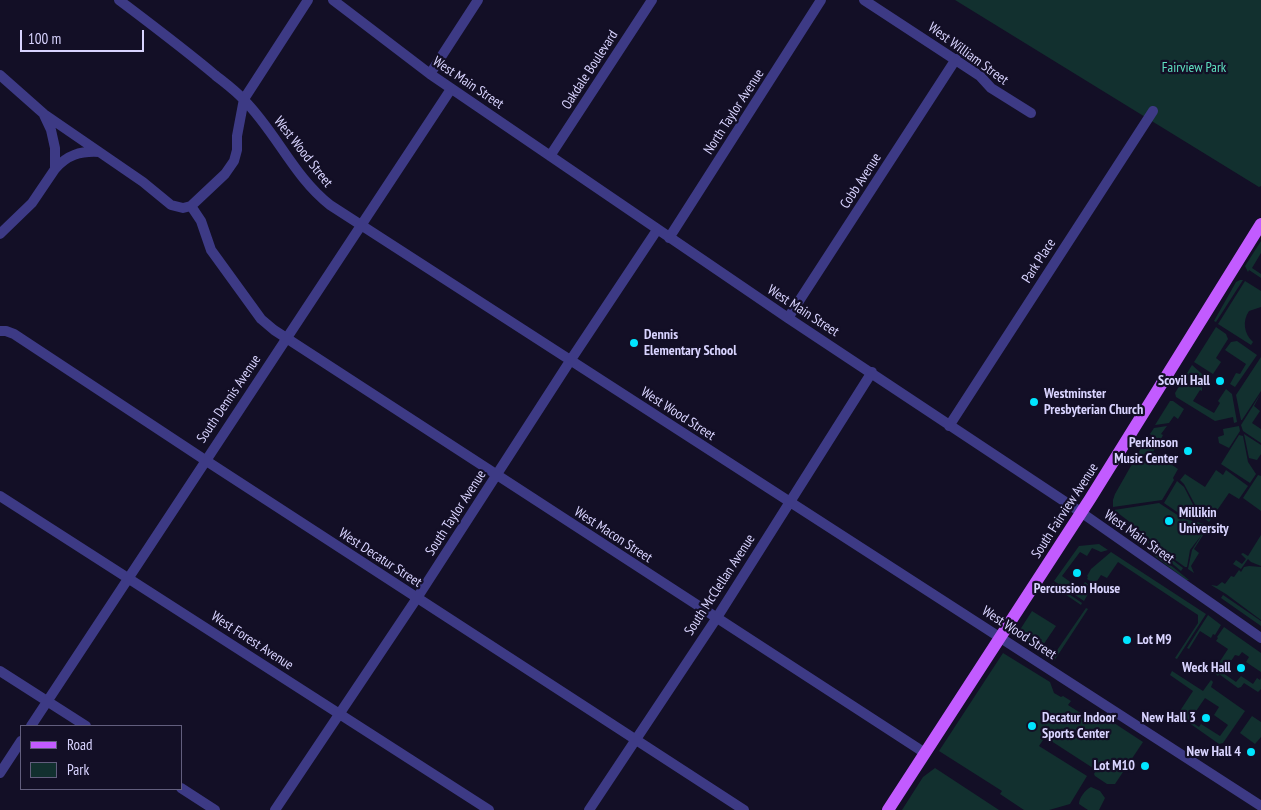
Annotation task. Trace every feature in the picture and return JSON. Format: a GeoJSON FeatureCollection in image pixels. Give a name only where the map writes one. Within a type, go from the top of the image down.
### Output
{"type":"FeatureCollection","features":[{"type":"Feature","properties":{"kind":"main road","name":"South Fairview Avenue"},"geometry":{"type":"LineString","coordinates":[[888,810],[1082,513],[1261,224]]}},
{"type":"Feature","properties":{"kind":"street","name":"West Wood Street"},"geometry":{"type":"LineString","coordinates":[[120,0],[194,57],[244,99],[318,196],[570,361],[1261,806]]}},
{"type":"Feature","properties":{"kind":"street"},"geometry":{"type":"LineString","coordinates":[[0,74],[44,114],[143,182],[171,205],[183,208],[191,206],[225,174],[234,161],[244,99],[308,0]]}},
{"type":"Feature","properties":{"kind":"street","name":"West Main Street"},"geometry":{"type":"LineString","coordinates":[[333,0],[451,89],[788,318],[1082,513],[1261,638]]}},
{"type":"Feature","properties":{"kind":"street"},"geometry":{"type":"LineString","coordinates":[[430,74],[478,0]]}},
{"type":"Feature","properties":{"kind":"street","name":"Oakdale Boulevard"},"geometry":{"type":"LineString","coordinates":[[550,156],[652,0]]}},
{"type":"Feature","properties":{"kind":"street","name":"North Taylor Avenue"},"geometry":{"type":"LineString","coordinates":[[670,238],[821,0]]}},
{"type":"Feature","properties":{"kind":"street","name":"West William Street"},"geometry":{"type":"LineString","coordinates":[[864,0],[956,59],[980,76],[991,88],[1031,113]]}},
{"type":"Feature","properties":{"kind":"street","name":"Cobb Avenue"},"geometry":{"type":"LineString","coordinates":[[788,318],[956,59]]}},
{"type":"Feature","properties":{"kind":"street","name":"South Dennis Avenue"},"geometry":{"type":"LineString","coordinates":[[32,725],[451,89]]}},
{"type":"Feature","properties":{"kind":"street","name":"Park Place"},"geometry":{"type":"LineString","coordinates":[[949,426],[1153,111]]}},
{"type":"Feature","properties":{"kind":"street"},"geometry":{"type":"LineString","coordinates":[[44,114],[56,148],[55,169]]}},
{"type":"Feature","properties":{"kind":"street"},"geometry":{"type":"LineString","coordinates":[[0,234],[32,203],[62,161],[73,154],[100,152]]}},
{"type":"Feature","properties":{"kind":"street","name":"West Macon Street"},"geometry":{"type":"LineString","coordinates":[[191,206],[201,221],[212,250],[261,319],[274,330],[925,754]]}},
{"type":"Feature","properties":{"kind":"street","name":"South Taylor Avenue"},"geometry":{"type":"LineString","coordinates":[[276,810],[338,713],[417,598],[570,361],[658,230]]}},
{"type":"Feature","properties":{"kind":"street","name":"West Decatur Street"},"geometry":{"type":"LineString","coordinates":[[0,331],[14,334],[744,810]]}},
{"type":"Feature","properties":{"kind":"street","name":"South McClellan Avenue"},"geometry":{"type":"LineString","coordinates":[[589,810],[716,619],[872,372]]}},
{"type":"Feature","properties":{"kind":"street","name":"West Forest Avenue"},"geometry":{"type":"LineString","coordinates":[[0,496],[129,577],[489,810]]}},
{"type":"Feature","properties":{"kind":"street"},"geometry":{"type":"LineString","coordinates":[[0,671],[84,725]]}},
{"type":"Feature","properties":{"kind":"street"},"geometry":{"type":"LineString","coordinates":[[0,773],[20,743]]}},
{"type":"Feature","properties":{"kind":"street"},"geometry":{"type":"LineString","coordinates":[[182,789],[215,810]]}},
{"type":"Feature","properties":{"kind":"green space","name":"Fairview Park"},"geometry":{"type":"Polygon","coordinates":[[[955,0],[1261,0],[1261,186],[1259,187],[955,0]]]}},
{"type":"Feature","properties":{"kind":"green space"},"geometry":{"type":"Polygon","coordinates":[[[1261,241],[1261,253],[1252,268],[1261,274],[1261,278],[1249,270],[1248,272],[1245,266],[1261,241]]]}},
{"type":"Feature","properties":{"kind":"green space"},"geometry":{"type":"Polygon","coordinates":[[[1243,280],[1216,322],[1214,321],[1236,282],[1243,280]]]}},
{"type":"Feature","properties":{"kind":"green space"},"geometry":{"type":"Polygon","coordinates":[[[1245,281],[1261,291],[1261,307],[1249,311],[1245,319],[1246,331],[1253,342],[1251,345],[1218,324],[1245,281]]]}},
{"type":"Feature","properties":{"kind":"green space"},"geometry":{"type":"Polygon","coordinates":[[[1216,327],[1226,334],[1228,339],[1216,358],[1221,362],[1213,374],[1194,362],[1216,327]]]}},
{"type":"Feature","properties":{"kind":"green space"},"geometry":{"type":"Polygon","coordinates":[[[1237,341],[1257,355],[1235,387],[1230,384],[1236,373],[1240,374],[1246,364],[1225,350],[1231,342],[1237,341]]]}},
{"type":"Feature","properties":{"kind":"green space"},"geometry":{"type":"Polygon","coordinates":[[[1261,357],[1261,391],[1241,420],[1236,395],[1261,357]]]}},
{"type":"Feature","properties":{"kind":"green space"},"geometry":{"type":"Polygon","coordinates":[[[1192,365],[1202,374],[1202,391],[1200,390],[1193,401],[1214,413],[1220,403],[1218,401],[1226,389],[1232,394],[1237,422],[1234,423],[1233,417],[1215,421],[1176,397],[1175,393],[1192,365]]]}},
{"type":"Feature","properties":{"kind":"green space"},"geometry":{"type":"Polygon","coordinates":[[[1261,393],[1254,406],[1260,411],[1252,423],[1261,429],[1261,443],[1243,431],[1241,425],[1261,393]]]}},
{"type":"Feature","properties":{"kind":"green space"},"geometry":{"type":"Polygon","coordinates":[[[1170,401],[1184,409],[1178,419],[1174,416],[1169,423],[1155,425],[1170,401]]]}},
{"type":"Feature","properties":{"kind":"green space"},"geometry":{"type":"Polygon","coordinates":[[[1167,426],[1161,434],[1163,435],[1160,441],[1150,434],[1154,428],[1167,426]]]}},
{"type":"Feature","properties":{"kind":"green space"},"geometry":{"type":"Polygon","coordinates":[[[1239,426],[1240,431],[1229,448],[1219,443],[1218,437],[1224,435],[1223,429],[1239,426]]]}},
{"type":"Feature","properties":{"kind":"green space"},"geometry":{"type":"Polygon","coordinates":[[[1244,434],[1261,445],[1261,454],[1257,460],[1249,458],[1244,434]]]}},
{"type":"Feature","properties":{"kind":"green space"},"geometry":{"type":"Polygon","coordinates":[[[1239,435],[1243,436],[1248,462],[1256,474],[1250,483],[1221,464],[1239,435]]]}},
{"type":"Feature","properties":{"kind":"green space"},"geometry":{"type":"Polygon","coordinates":[[[1148,436],[1158,443],[1153,452],[1178,469],[1173,478],[1174,480],[1162,500],[1113,507],[1115,494],[1148,436]]]}},
{"type":"Feature","properties":{"kind":"green space"},"geometry":{"type":"Polygon","coordinates":[[[1216,470],[1223,475],[1226,470],[1248,486],[1239,499],[1229,493],[1209,522],[1201,516],[1180,480],[1185,474],[1205,487],[1216,470]]]}},
{"type":"Feature","properties":{"kind":"green space"},"geometry":{"type":"Polygon","coordinates":[[[1258,475],[1261,476],[1261,511],[1243,498],[1258,475]]]}},
{"type":"Feature","properties":{"kind":"green space"},"geometry":{"type":"Polygon","coordinates":[[[1177,481],[1184,487],[1201,520],[1183,516],[1164,503],[1177,481]]]}},
{"type":"Feature","properties":{"kind":"green space"},"geometry":{"type":"Polygon","coordinates":[[[1159,503],[1182,518],[1204,524],[1205,529],[1209,525],[1215,529],[1213,532],[1207,529],[1194,549],[1199,553],[1191,566],[1194,573],[1188,569],[1192,550],[1203,533],[1190,550],[1187,567],[1185,567],[1114,510],[1159,503]]]}},
{"type":"Feature","properties":{"kind":"green space"},"geometry":{"type":"Polygon","coordinates":[[[1111,510],[1112,518],[1129,531],[1112,520],[1107,512],[1111,510]]]}},
{"type":"Feature","properties":{"kind":"green space"},"geometry":{"type":"Polygon","coordinates":[[[1129,523],[1183,568],[1181,571],[1127,525],[1129,523]]]}},
{"type":"Feature","properties":{"kind":"green space"},"geometry":{"type":"Polygon","coordinates":[[[1133,535],[1189,580],[1186,580],[1156,557],[1133,535]]]}},
{"type":"Feature","properties":{"kind":"green space"},"geometry":{"type":"Polygon","coordinates":[[[1261,535],[1261,566],[1248,559],[1241,569],[1233,564],[1236,560],[1242,564],[1246,559],[1241,554],[1243,553],[1248,556],[1261,535]]]}},
{"type":"Feature","properties":{"kind":"green space"},"geometry":{"type":"Polygon","coordinates":[[[1099,544],[1108,550],[1101,552],[1092,548],[1087,556],[1080,552],[1062,576],[1080,589],[1085,582],[1092,587],[1084,601],[1054,581],[1079,546],[1099,544]]]}},
{"type":"Feature","properties":{"kind":"green space"},"geometry":{"type":"Polygon","coordinates":[[[1111,552],[1206,614],[1177,659],[1175,658],[1198,623],[1198,615],[1118,562],[1107,578],[1101,575],[1095,584],[1087,579],[1091,569],[1111,552]]]}},
{"type":"Feature","properties":{"kind":"green space"},"geometry":{"type":"Polygon","coordinates":[[[1244,567],[1261,567],[1261,620],[1211,585],[1217,586],[1222,582],[1225,584],[1239,570],[1241,572],[1244,567]]]}},
{"type":"Feature","properties":{"kind":"green space"},"geometry":{"type":"Polygon","coordinates":[[[1053,583],[1082,603],[1081,605],[1056,588],[1048,589],[1053,583]]]}},
{"type":"Feature","properties":{"kind":"green space"},"geometry":{"type":"Polygon","coordinates":[[[1223,595],[1261,621],[1261,626],[1221,598],[1223,595]]]}},
{"type":"Feature","properties":{"kind":"green space"},"geometry":{"type":"Polygon","coordinates":[[[1086,608],[1088,609],[1054,661],[1051,659],[1086,608]]]}},
{"type":"Feature","properties":{"kind":"green space"},"geometry":{"type":"Polygon","coordinates":[[[1032,611],[1056,626],[1039,651],[1016,636],[1032,611]]]}},
{"type":"Feature","properties":{"kind":"green space"},"geometry":{"type":"Polygon","coordinates":[[[1208,615],[1221,625],[1215,635],[1213,634],[1211,638],[1200,631],[1189,649],[1187,648],[1208,615]]]}},
{"type":"Feature","properties":{"kind":"green space"},"geometry":{"type":"Polygon","coordinates":[[[1224,627],[1261,653],[1261,672],[1246,662],[1249,657],[1242,652],[1239,656],[1235,655],[1223,673],[1236,682],[1241,676],[1253,684],[1257,678],[1260,680],[1261,678],[1261,689],[1258,692],[1244,683],[1238,688],[1219,674],[1218,676],[1213,672],[1228,649],[1216,641],[1224,627]]]}},
{"type":"Feature","properties":{"kind":"green space","name":"Decatur Indoor Sports Center"},"geometry":{"type":"Polygon","coordinates":[[[1003,653],[1050,682],[1054,693],[1071,701],[1068,705],[1090,719],[1092,718],[1102,723],[1111,721],[1143,742],[1115,784],[1107,784],[1095,776],[1096,770],[1045,737],[1039,746],[1087,776],[1070,804],[1049,810],[1024,810],[1000,794],[1002,791],[939,751],[1003,653]]]}},
{"type":"Feature","properties":{"kind":"green space"},"geometry":{"type":"Polygon","coordinates":[[[1172,671],[1203,691],[1211,680],[1213,682],[1211,687],[1245,711],[1223,743],[1219,744],[1185,720],[1177,719],[1176,717],[1193,691],[1170,675],[1172,671]],[[1205,698],[1192,717],[1195,719],[1193,723],[1199,727],[1201,724],[1220,736],[1228,725],[1214,715],[1219,707],[1205,698]]]}},
{"type":"Feature","properties":{"kind":"green space"},"geometry":{"type":"Polygon","coordinates":[[[1252,716],[1261,722],[1261,737],[1255,744],[1240,733],[1252,716]]]}},
{"type":"Feature","properties":{"kind":"green space"},"geometry":{"type":"Polygon","coordinates":[[[935,768],[999,810],[902,810],[923,777],[935,768]]]}},
{"type":"Feature","properties":{"kind":"green space"},"geometry":{"type":"Polygon","coordinates":[[[1091,787],[1100,791],[1105,798],[1099,810],[1088,810],[1079,804],[1083,794],[1091,787]]]}},
{"type":"Feature","properties":{"kind":"place","name":"Dennis Elementary School"},"geometry":{"type":"Point","coordinates":[634,343]}},
{"type":"Feature","properties":{"kind":"place","name":"Scovil Hall"},"geometry":{"type":"Point","coordinates":[1220,381]}},
{"type":"Feature","properties":{"kind":"place","name":"Westminster Presbyterian Church"},"geometry":{"type":"Point","coordinates":[1034,402]}},
{"type":"Feature","properties":{"kind":"place","name":"Perkinson Music Center"},"geometry":{"type":"Point","coordinates":[1188,451]}},
{"type":"Feature","properties":{"kind":"place","name":"Millikin University"},"geometry":{"type":"Point","coordinates":[1169,521]}},
{"type":"Feature","properties":{"kind":"place","name":"Percussion House"},"geometry":{"type":"Point","coordinates":[1077,573]}},
{"type":"Feature","properties":{"kind":"place","name":"Lot M9"},"geometry":{"type":"Point","coordinates":[1127,640]}},
{"type":"Feature","properties":{"kind":"place","name":"Weck Hall"},"geometry":{"type":"Point","coordinates":[1241,668]}},
{"type":"Feature","properties":{"kind":"place","name":"New Hall 3"},"geometry":{"type":"Point","coordinates":[1206,718]}},
{"type":"Feature","properties":{"kind":"place","name":"Decatur Indoor Sports Center"},"geometry":{"type":"Point","coordinates":[1032,726]}},
{"type":"Feature","properties":{"kind":"place","name":"New Hall 4"},"geometry":{"type":"Point","coordinates":[1251,752]}},
{"type":"Feature","properties":{"kind":"place","name":"Lot M10"},"geometry":{"type":"Point","coordinates":[1145,766]}}]}
